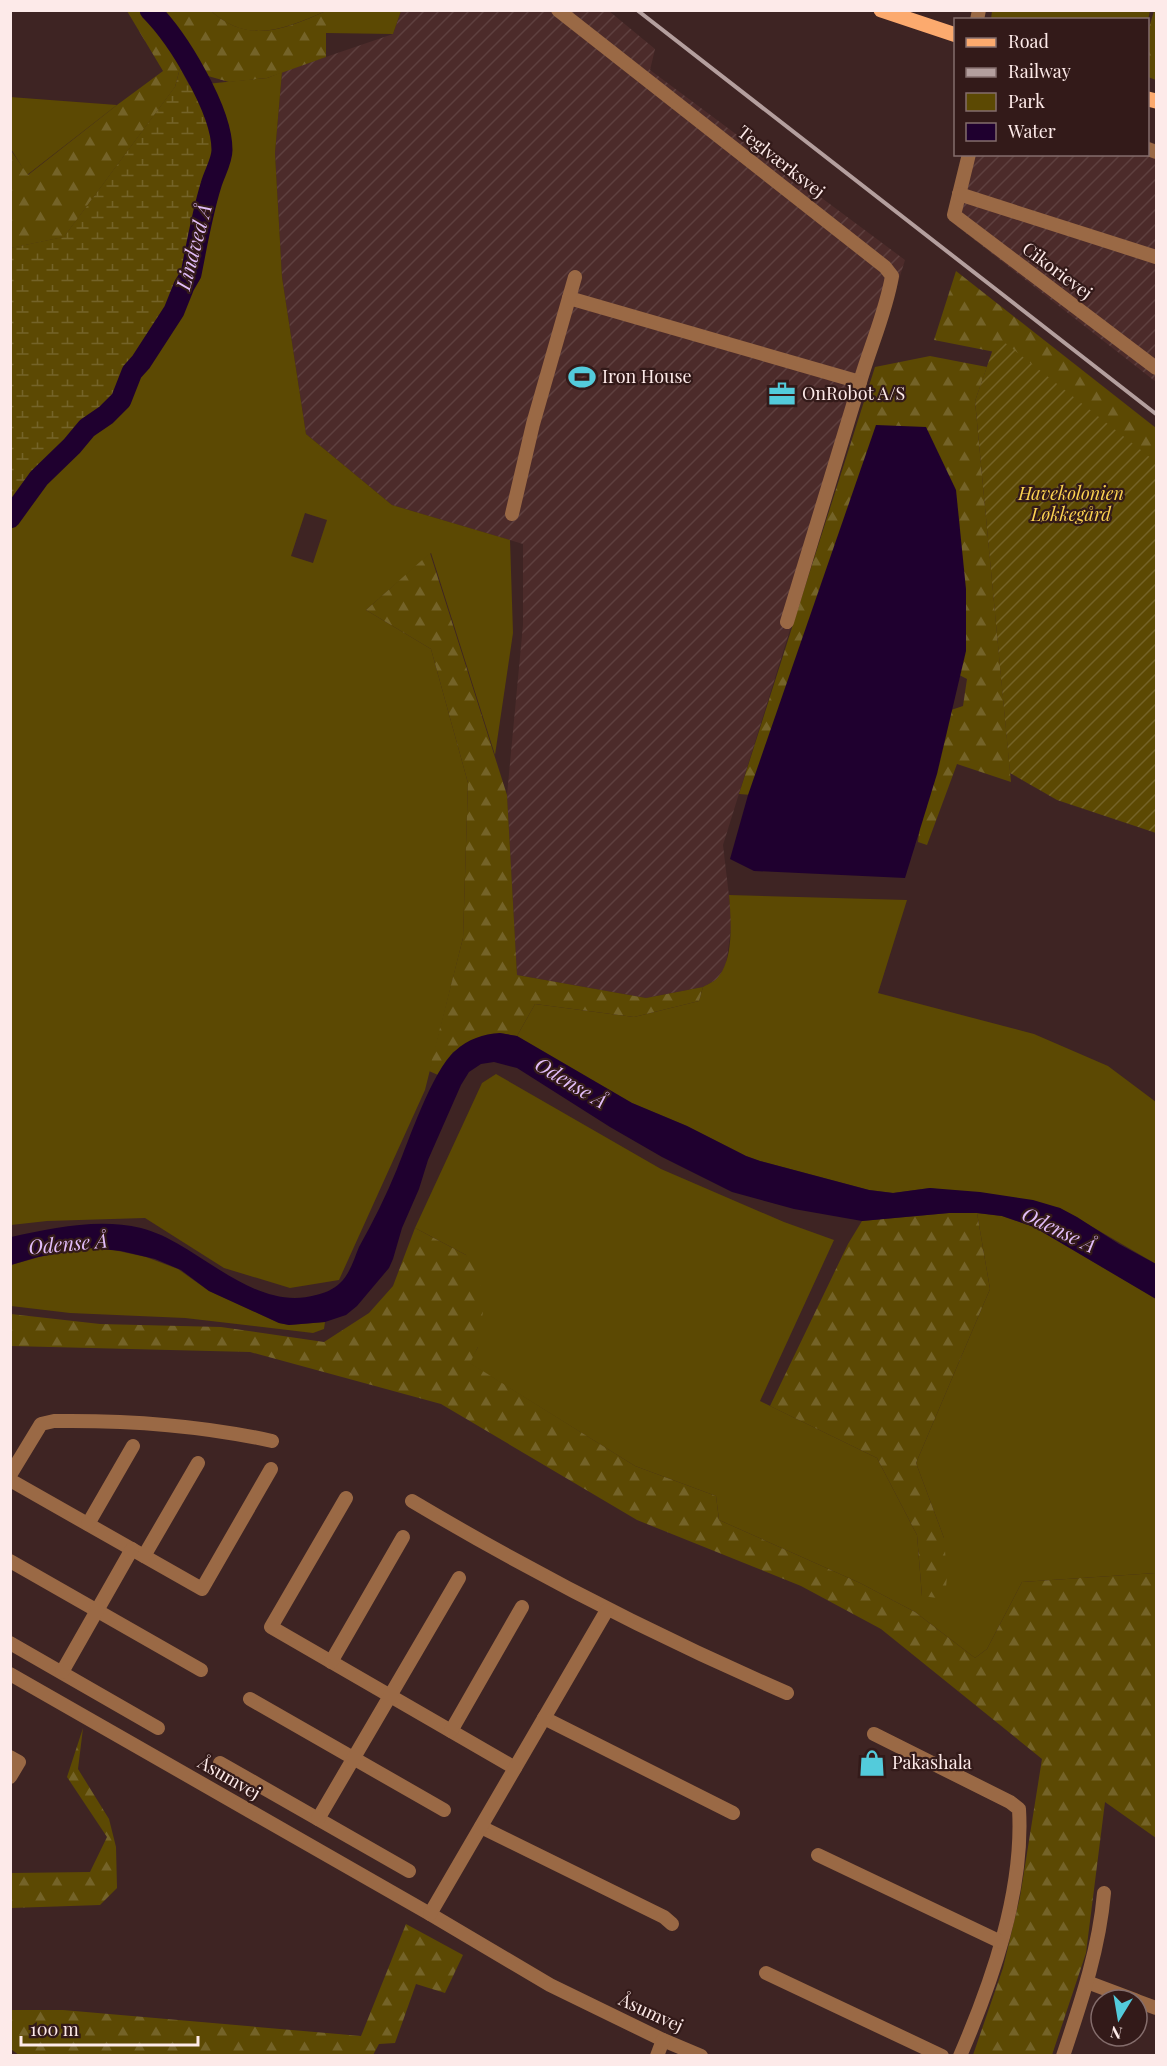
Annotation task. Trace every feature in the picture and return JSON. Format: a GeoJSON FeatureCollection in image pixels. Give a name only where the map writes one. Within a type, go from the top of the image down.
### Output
{"type":"FeatureCollection","features":[{"type":"Feature","properties":{"kind":"main road"},"geometry":{"type":"LineString","coordinates":[[881,10],[954,34]]}},
{"type":"Feature","properties":{"kind":"street","name":"Teglværksvej"},"geometry":{"type":"LineString","coordinates":[[558,10],[885,267],[892,276],[787,622]]}},
{"type":"Feature","properties":{"kind":"street","name":"Cikorievej"},"geometry":{"type":"LineString","coordinates":[[968,156],[954,215],[1156,368]]}},
{"type":"Feature","properties":{"kind":"street","name":"Cikorievej"},"geometry":{"type":"LineString","coordinates":[[959,194],[1156,257]]}},
{"type":"Feature","properties":{"kind":"street"},"geometry":{"type":"LineString","coordinates":[[512,514],[533,424],[575,277]]}},
{"type":"Feature","properties":{"kind":"street"},"geometry":{"type":"LineString","coordinates":[[569,298],[861,382]]}},
{"type":"Feature","properties":{"kind":"street"},"geometry":{"type":"LineString","coordinates":[[10,1474],[39,1426],[45,1422],[95,1420],[157,1423],[236,1433],[272,1441]]}},
{"type":"Feature","properties":{"kind":"street"},"geometry":{"type":"LineString","coordinates":[[88,1524],[133,1446]]}},
{"type":"Feature","properties":{"kind":"street"},"geometry":{"type":"LineString","coordinates":[[62,1672],[97,1611],[198,1463]]}},
{"type":"Feature","properties":{"kind":"street"},"geometry":{"type":"LineString","coordinates":[[10,1480],[202,1589],[271,1469]]}},
{"type":"Feature","properties":{"kind":"street"},"geometry":{"type":"LineString","coordinates":[[346,1498],[271,1627],[515,1768]]}},
{"type":"Feature","properties":{"kind":"street"},"geometry":{"type":"LineString","coordinates":[[412,1501],[519,1563],[607,1610],[787,1693]]}},
{"type":"Feature","properties":{"kind":"street"},"geometry":{"type":"LineString","coordinates":[[331,1662],[403,1537]]}},
{"type":"Feature","properties":{"kind":"street"},"geometry":{"type":"LineString","coordinates":[[10,1561],[201,1671]]}},
{"type":"Feature","properties":{"kind":"street"},"geometry":{"type":"LineString","coordinates":[[318,1819],[459,1578]]}},
{"type":"Feature","properties":{"kind":"street"},"geometry":{"type":"LineString","coordinates":[[451,1731],[522,1607]]}},
{"type":"Feature","properties":{"kind":"street"},"geometry":{"type":"LineString","coordinates":[[430,1914],[607,1610]]}},
{"type":"Feature","properties":{"kind":"street"},"geometry":{"type":"LineString","coordinates":[[10,1642],[158,1728]]}},
{"type":"Feature","properties":{"kind":"street","name":"Åsumvej"},"geometry":{"type":"LineString","coordinates":[[10,1674],[550,1984],[663,2040],[701,2055]]}},
{"type":"Feature","properties":{"kind":"street"},"geometry":{"type":"LineString","coordinates":[[250,1699],[444,1810]]}},
{"type":"Feature","properties":{"kind":"street"},"geometry":{"type":"LineString","coordinates":[[544,1718],[733,1813]]}},
{"type":"Feature","properties":{"kind":"street"},"geometry":{"type":"LineString","coordinates":[[874,1734],[1011,1802],[1018,1809],[1014,1877],[1001,1942],[984,1998],[960,2055]]}},
{"type":"Feature","properties":{"kind":"street"},"geometry":{"type":"LineString","coordinates":[[10,1757],[19,1762],[10,1777]]}},
{"type":"Feature","properties":{"kind":"street","name":"Åsumvej"},"geometry":{"type":"LineString","coordinates":[[220,1763],[409,1871]]}},
{"type":"Feature","properties":{"kind":"street"},"geometry":{"type":"LineString","coordinates":[[481,1827],[664,1917],[672,1924]]}},
{"type":"Feature","properties":{"kind":"street"},"geometry":{"type":"LineString","coordinates":[[818,1855],[1001,1942]]}},
{"type":"Feature","properties":{"kind":"street"},"geometry":{"type":"LineString","coordinates":[[1063,2055],[1087,1982],[1101,1922],[1104,1893]]}},
{"type":"Feature","properties":{"kind":"street"},"geometry":{"type":"LineString","coordinates":[[766,1973],[942,2055]]}},
{"type":"Feature","properties":{"kind":"street"},"geometry":{"type":"LineString","coordinates":[[1087,1982],[1103,1988]]}},
{"type":"Feature","properties":{"kind":"street"},"geometry":{"type":"LineString","coordinates":[[657,2055],[663,2040]]}},
{"type":"Feature","properties":{"kind":"shaded area"},"geometry":{"type":"Polygon","coordinates":[[[401,11],[609,11],[655,49],[650,70],[905,260],[723,845],[732,922],[726,965],[718,979],[703,987],[646,998],[517,975],[507,795],[523,625],[523,544],[392,505],[306,434],[282,277],[275,153],[282,72],[393,34],[401,11]]]}},
{"type":"Feature","properties":{"kind":"shaded area"},"geometry":{"type":"Polygon","coordinates":[[[1149,141],[1156,144],[1156,382],[949,220],[962,156],[1149,156],[1149,141]]]}},
{"type":"Feature","properties":{"kind":"green space"},"geometry":{"type":"Polygon","coordinates":[[[992,10],[1150,11],[1148,18],[991,18],[992,10]]]}},
{"type":"Feature","properties":{"kind":"green space"},"geometry":{"type":"Polygon","coordinates":[[[127,11],[211,11],[225,22],[254,31],[282,28],[326,11],[326,57],[267,78],[229,82],[180,68],[175,87],[64,237],[11,248],[10,149],[28,175],[163,71],[127,11]]]}},
{"type":"Feature","properties":{"kind":"green space"},"geometry":{"type":"Polygon","coordinates":[[[211,11],[326,11],[281,28],[253,31],[225,22],[211,11]]]}},
{"type":"Feature","properties":{"kind":"green space"},"geometry":{"type":"Polygon","coordinates":[[[326,11],[401,11],[393,34],[326,33],[326,11]]]}},
{"type":"Feature","properties":{"kind":"green space"},"geometry":{"type":"Polygon","coordinates":[[[1154,11],[1156,11],[1156,80],[1149,77],[1149,28],[1154,11]]]}},
{"type":"Feature","properties":{"kind":"green space"},"geometry":{"type":"Polygon","coordinates":[[[180,68],[211,126],[214,149],[181,280],[159,327],[134,355],[116,395],[92,414],[35,475],[11,508],[11,248],[64,237],[175,87],[180,68]]]}},
{"type":"Feature","properties":{"kind":"green space"},"geometry":{"type":"Polygon","coordinates":[[[282,72],[275,153],[282,277],[306,434],[392,505],[510,540],[513,633],[495,755],[431,553],[366,610],[431,649],[468,783],[463,938],[425,1090],[339,1280],[290,1288],[224,1268],[145,1218],[47,1221],[11,1225],[11,248],[64,237],[175,87],[267,78],[282,72]],[[305,513],[291,556],[313,563],[327,520],[305,513]]]}},
{"type":"Feature","properties":{"kind":"green space"},"geometry":{"type":"Polygon","coordinates":[[[10,97],[117,105],[27,175],[11,149],[10,97]]]}},
{"type":"Feature","properties":{"kind":"green space"},"geometry":{"type":"Polygon","coordinates":[[[956,271],[1156,428],[1156,472],[1000,353],[934,340],[956,271]]]}},
{"type":"Feature","properties":{"kind":"green space","name":"Havekolonien Løkkegård"},"geometry":{"type":"Polygon","coordinates":[[[1004,342],[1156,462],[1156,833],[1057,800],[1010,773],[975,401],[993,349],[1004,342]]]}},
{"type":"Feature","properties":{"kind":"green space"},"geometry":{"type":"Polygon","coordinates":[[[930,356],[987,367],[975,401],[1011,782],[957,764],[927,845],[918,842],[933,716],[963,706],[967,679],[942,666],[752,795],[739,794],[875,367],[930,356]]]}},
{"type":"Feature","properties":{"kind":"green space"},"geometry":{"type":"Polygon","coordinates":[[[430,553],[507,795],[517,975],[646,998],[703,987],[699,1001],[634,1017],[535,1004],[517,1036],[500,1033],[453,1052],[438,1075],[429,1071],[463,938],[468,783],[431,649],[366,610],[430,553]]]}},
{"type":"Feature","properties":{"kind":"green space"},"geometry":{"type":"Polygon","coordinates":[[[729,895],[907,900],[878,993],[1034,1034],[1108,1066],[1156,1102],[1156,1264],[1060,1208],[930,1188],[893,1193],[869,1190],[760,1161],[632,1103],[517,1036],[535,1004],[634,1017],[699,1001],[703,987],[718,978],[727,959],[730,937],[729,895]]]}},
{"type":"Feature","properties":{"kind":"green space"},"geometry":{"type":"Polygon","coordinates":[[[496,1074],[661,1169],[784,1222],[834,1240],[760,1401],[877,1458],[917,1535],[922,1596],[944,1538],[916,1463],[990,1289],[977,1213],[1002,1216],[1034,1227],[1156,1299],[1156,1573],[1022,1582],[987,1649],[975,1658],[915,1612],[860,1583],[719,1520],[716,1496],[635,1466],[469,1363],[478,1347],[466,1255],[415,1228],[482,1083],[496,1074]]]}},
{"type":"Feature","properties":{"kind":"green space"},"geometry":{"type":"Polygon","coordinates":[[[949,1213],[977,1213],[990,1289],[916,1463],[944,1538],[947,1576],[945,1599],[922,1596],[917,1535],[877,1458],[770,1406],[848,1244],[862,1221],[949,1213]]]}},
{"type":"Feature","properties":{"kind":"green space"},"geometry":{"type":"Polygon","coordinates":[[[415,1228],[466,1255],[479,1275],[484,1304],[478,1347],[470,1363],[635,1466],[716,1496],[719,1520],[860,1583],[915,1612],[975,1658],[987,1649],[1022,1582],[1156,1573],[1156,1838],[1105,1802],[1086,1953],[1052,2055],[973,2055],[1003,1968],[1020,1897],[1042,1759],[881,1629],[801,1586],[637,1520],[441,1404],[250,1352],[11,1346],[11,1314],[100,1324],[221,1327],[324,1342],[369,1313],[393,1286],[415,1228]]]}},
{"type":"Feature","properties":{"kind":"green space"},"geometry":{"type":"Polygon","coordinates":[[[100,1247],[146,1257],[178,1269],[209,1291],[279,1323],[289,1325],[325,1322],[324,1329],[313,1333],[185,1318],[70,1313],[11,1306],[11,1265],[50,1254],[100,1247]]]}},
{"type":"Feature","properties":{"kind":"green space"},"geometry":{"type":"Polygon","coordinates":[[[83,1728],[78,1769],[109,1819],[116,1847],[117,1888],[100,1905],[11,1908],[11,1873],[90,1872],[107,1837],[67,1777],[83,1728]]]}},
{"type":"Feature","properties":{"kind":"green space"},"geometry":{"type":"Polygon","coordinates":[[[406,1924],[463,1955],[445,1993],[416,1984],[395,2043],[379,2044],[373,2055],[20,2056],[11,2049],[11,2010],[63,2010],[361,2036],[406,1924]]]}},
{"type":"Feature","properties":{"kind":"water"},"geometry":{"type":"Polygon","coordinates":[[[876,425],[926,427],[956,490],[966,589],[966,651],[937,774],[905,878],[754,871],[730,859],[748,795],[876,425]]]}},
{"type":"Feature","properties":{"kind":"water","name":"Odense Å"},"geometry":{"type":"Polygon","coordinates":[[[500,1033],[517,1036],[632,1103],[760,1161],[869,1190],[893,1193],[930,1188],[980,1192],[1033,1200],[1060,1208],[1156,1264],[1156,1299],[1034,1227],[1002,1216],[949,1213],[862,1221],[794,1209],[732,1192],[662,1157],[517,1068],[494,1062],[481,1064],[469,1072],[461,1085],[428,1160],[389,1268],[357,1306],[346,1315],[325,1322],[289,1325],[279,1323],[209,1291],[181,1270],[155,1259],[121,1251],[91,1248],[38,1257],[11,1265],[11,1237],[76,1225],[125,1225],[162,1236],[247,1285],[269,1294],[292,1298],[328,1291],[340,1283],[349,1271],[397,1169],[430,1089],[446,1061],[470,1040],[500,1033]]]}},
{"type":"Feature","properties":{"kind":"waterway","name":"Lindved Å"},"geometry":{"type":"LineString","coordinates":[[10,518],[39,478],[87,428],[106,415],[121,400],[132,372],[174,311],[191,274],[205,207],[222,154],[220,134],[207,96],[185,56],[150,10]]}},
{"type":"Feature","properties":{"kind":"railway"},"geometry":{"type":"LineString","coordinates":[[637,10],[1156,414]]}},
{"type":"Feature","properties":{"kind":"place","name":"Iron House"},"geometry":{"type":"Point","coordinates":[582,377]}},
{"type":"Feature","properties":{"kind":"place","name":"OnRobot A/S"},"geometry":{"type":"Point","coordinates":[782,394]}},
{"type":"Feature","properties":{"kind":"place","name":"Pakashala"},"geometry":{"type":"Point","coordinates":[872,1763]}}]}
